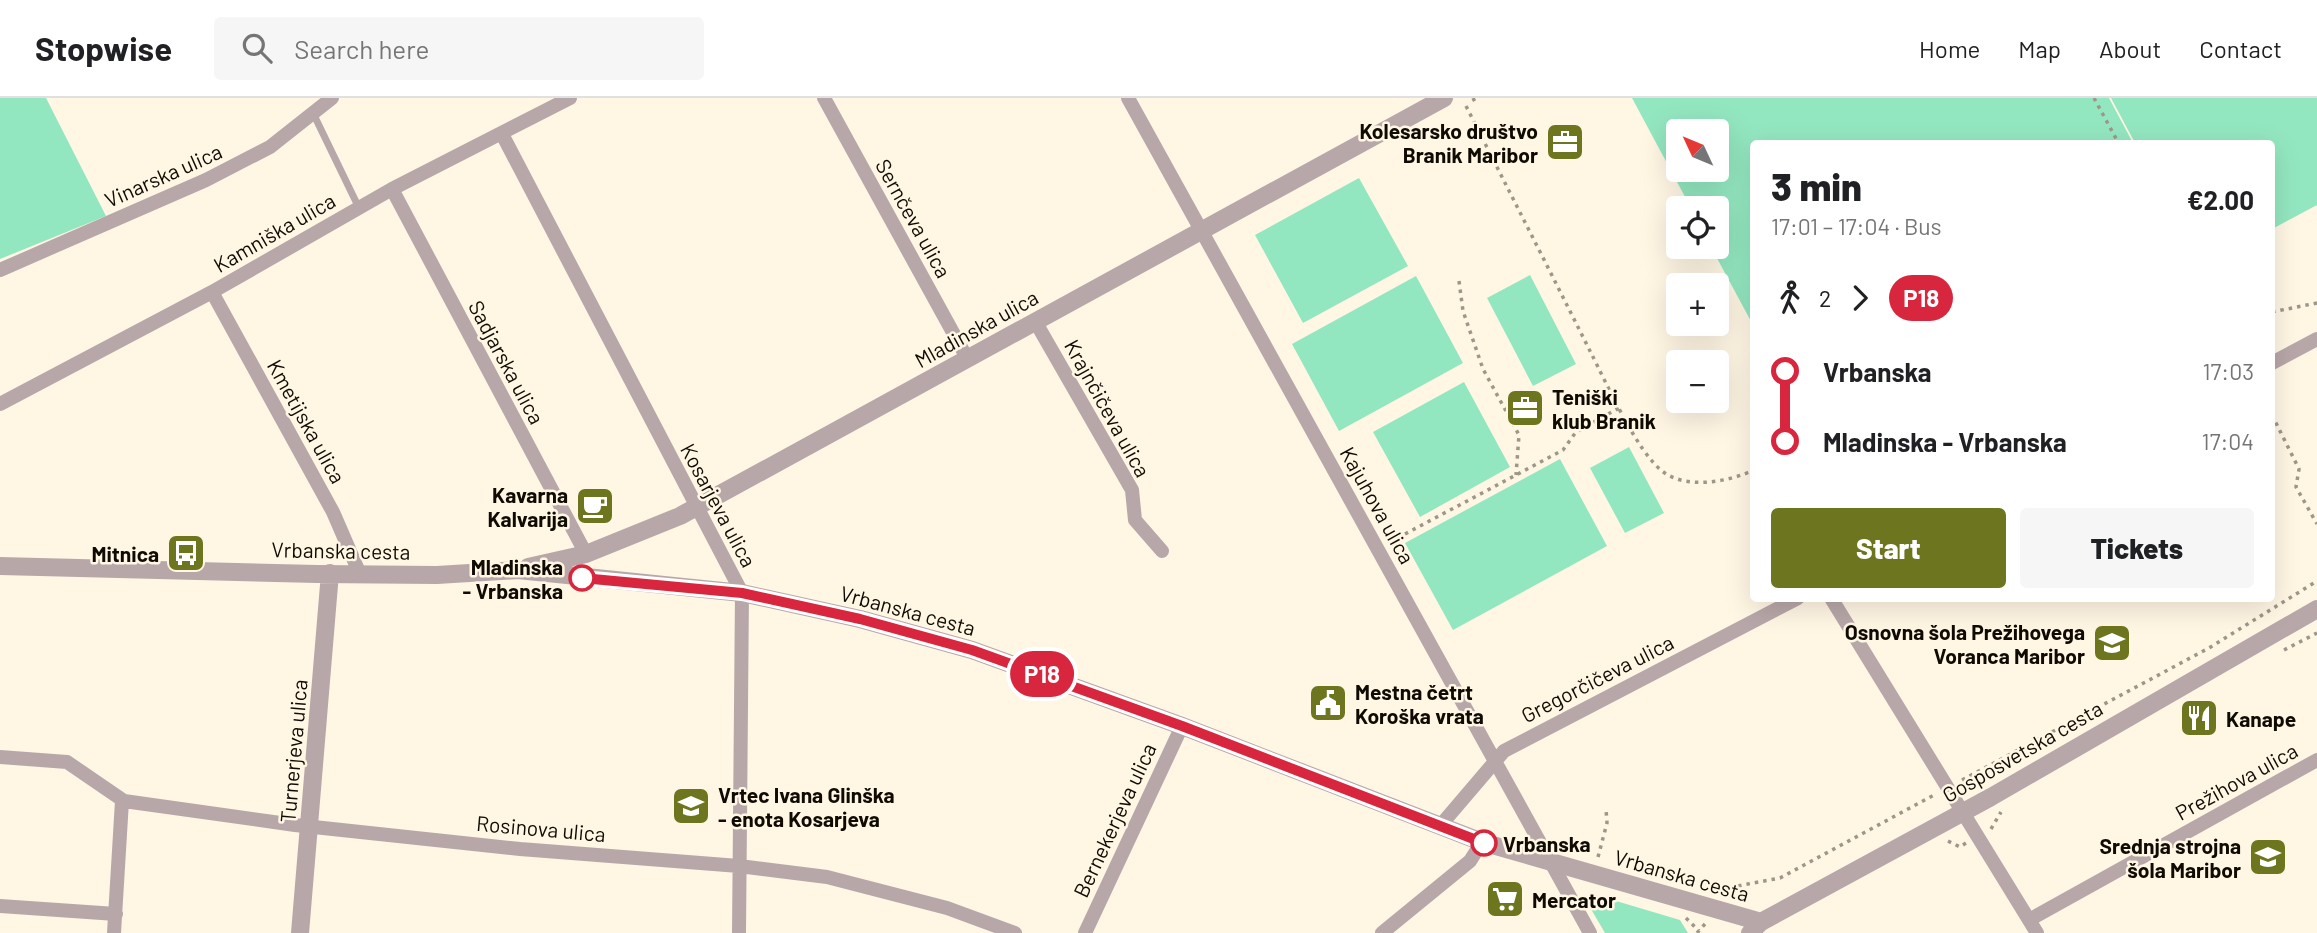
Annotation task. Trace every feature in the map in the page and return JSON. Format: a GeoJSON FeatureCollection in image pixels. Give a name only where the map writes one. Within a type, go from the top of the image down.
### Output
{"type":"FeatureCollection","features":[{"type":"Feature","properties":{"kind":"street","name":"Vinarska ulica"},"geometry":{"type":"LineString","coordinates":[[0,270],[206,180],[270,147],[332,98]]}},
{"type":"Feature","properties":{"kind":"street","name":"Kamniška ulica"},"geometry":{"type":"LineString","coordinates":[[0,404],[212,292],[392,189],[570,98]]}},
{"type":"Feature","properties":{"kind":"street","name":"Sernčeva ulica"},"geometry":{"type":"LineString","coordinates":[[824,98],[967,358]]}},
{"type":"Feature","properties":{"kind":"street","name":"Kajuhova ulica"},"geometry":{"type":"LineString","coordinates":[[1128,98],[1590,933]]}},
{"type":"Feature","properties":{"kind":"street","name":"Mladinska ulica"},"geometry":{"type":"LineString","coordinates":[[518,570],[586,554],[696,508],[1444,98]]}},
{"type":"Feature","properties":{"kind":"street","name":"Kosarjeva ulica"},"geometry":{"type":"LineString","coordinates":[[502,134],[742,593],[739,933]]}},
{"type":"Feature","properties":{"kind":"street","name":"Sadjarska ulica"},"geometry":{"type":"LineString","coordinates":[[392,189],[586,554]]}},
{"type":"Feature","properties":{"kind":"street","name":"Kmetijska ulica"},"geometry":{"type":"LineString","coordinates":[[212,292],[333,512],[359,572]]}},
{"type":"Feature","properties":{"kind":"street","name":"Krajnčičeva ulica"},"geometry":{"type":"LineString","coordinates":[[1035,321],[1132,490],[1135,520],[1162,551]]}},
{"type":"Feature","properties":{"kind":"street"},"geometry":{"type":"LineString","coordinates":[[2275,361],[2317,339]]}},
{"type":"Feature","properties":{"kind":"street","name":"Vrbanska cesta"},"geometry":{"type":"LineString","coordinates":[[0,566],[437,575],[518,570],[742,593],[860,619],[972,650],[1182,726],[1482,842],[1756,927]]}},
{"type":"Feature","properties":{"kind":"street","name":"Turnerjeva ulica"},"geometry":{"type":"LineString","coordinates":[[300,933],[330,573]]}},
{"type":"Feature","properties":{"kind":"street","name":"Gregorčičeva ulica"},"geometry":{"type":"LineString","coordinates":[[1440,826],[1504,751],[1790,602]]}},
{"type":"Feature","properties":{"kind":"street","name":"Prežihova ulica"},"geometry":{"type":"LineString","coordinates":[[1833,602],[2033,927],[2317,760]]}},
{"type":"Feature","properties":{"kind":"street","name":"Gosposvetska cesta"},"geometry":{"type":"LineString","coordinates":[[1756,927],[1962,813],[2317,609]]}},
{"type":"Feature","properties":{"kind":"street","name":"Bernekerjeva ulica"},"geometry":{"type":"LineString","coordinates":[[1085,933],[1182,726]]}},
{"type":"Feature","properties":{"kind":"street","name":"Rosinova ulica"},"geometry":{"type":"LineString","coordinates":[[0,757],[67,762],[122,801],[520,849],[739,866],[827,877],[947,908],[1015,933]]}},
{"type":"Feature","properties":{"kind":"street"},"geometry":{"type":"LineString","coordinates":[[114,933],[122,801]]}},
{"type":"Feature","properties":{"kind":"street"},"geometry":{"type":"LineString","coordinates":[[1382,933],[1470,861],[1482,842]]}},
{"type":"Feature","properties":{"kind":"street"},"geometry":{"type":"LineString","coordinates":[[0,906],[116,914]]}},
{"type":"Feature","properties":{"kind":"lane"},"geometry":{"type":"LineString","coordinates":[[313,113],[359,208]]}},
{"type":"Feature","properties":{"kind":"path"},"geometry":{"type":"LineString","coordinates":[[2094,98],[2117,140]]}},
{"type":"Feature","properties":{"kind":"path"},"geometry":{"type":"LineString","coordinates":[[1466,106],[1619,408],[1662,471],[1680,480],[1731,480],[1750,472]]}},
{"type":"Feature","properties":{"kind":"path"},"geometry":{"type":"LineString","coordinates":[[1459,281],[1463,311],[1483,369],[1520,435],[1516,475]]}},
{"type":"Feature","properties":{"kind":"path"},"geometry":{"type":"LineString","coordinates":[[2275,311],[2317,303]]}},
{"type":"Feature","properties":{"kind":"path"},"geometry":{"type":"LineString","coordinates":[[1377,548],[1563,450],[1576,432],[1619,408]]}},
{"type":"Feature","properties":{"kind":"path"},"geometry":{"type":"LineString","coordinates":[[2275,421],[2299,469],[2296,487],[2317,524]]}},
{"type":"Feature","properties":{"kind":"path"},"geometry":{"type":"LineString","coordinates":[[1725,897],[1732,887],[1780,878],[2050,735],[2209,648],[2317,581]]}},
{"type":"Feature","properties":{"kind":"path"},"geometry":{"type":"LineString","coordinates":[[1598,857],[1607,823],[1606,809]]}},
{"type":"Feature","properties":{"kind":"path"},"geometry":{"type":"LineString","coordinates":[[1688,921],[1698,932],[1708,921]]}},
{"type":"Feature","properties":{"kind":"green space"},"geometry":{"type":"Polygon","coordinates":[[[0,98],[46,98],[106,216],[0,259],[0,98]]]}},
{"type":"Feature","properties":{"kind":"green space"},"geometry":{"type":"Polygon","coordinates":[[[1632,98],[2109,98],[2131,140],[1750,140],[1750,319],[1729,280],[1729,273],[1725,273],[1717,259],[1729,259],[1729,196],[1685,196],[1677,182],[1729,182],[1729,119],[1666,119],[1666,161],[1632,98]]]}},
{"type":"Feature","properties":{"kind":"green space"},"geometry":{"type":"Polygon","coordinates":[[[2111,98],[2317,98],[2317,205],[2275,227],[2275,140],[2133,140],[2111,98]]]}},
{"type":"Feature","properties":{"kind":"green space"},"geometry":{"type":"Polygon","coordinates":[[[1359,178],[1408,266],[1303,323],[1255,235],[1359,178]]]}},
{"type":"Feature","properties":{"kind":"green space"},"geometry":{"type":"Polygon","coordinates":[[[1530,275],[1576,364],[1533,386],[1487,298],[1530,275]]]}},
{"type":"Feature","properties":{"kind":"green space"},"geometry":{"type":"Polygon","coordinates":[[[1416,276],[1463,363],[1339,431],[1292,344],[1416,276]]]}},
{"type":"Feature","properties":{"kind":"green space"},"geometry":{"type":"Polygon","coordinates":[[[1464,382],[1510,467],[1420,517],[1373,432],[1464,382]]]}},
{"type":"Feature","properties":{"kind":"green space"},"geometry":{"type":"Polygon","coordinates":[[[1629,447],[1664,513],[1625,533],[1590,468],[1629,447]]]}},
{"type":"Feature","properties":{"kind":"green space"},"geometry":{"type":"Polygon","coordinates":[[[1560,459],[1607,546],[1453,630],[1405,543],[1560,459]]]}},
{"type":"Feature","properties":{"kind":"green space"},"geometry":{"type":"Polygon","coordinates":[[[1596,895],[1680,920],[1688,933],[1605,933],[1588,904],[1596,895]]]}},
{"type":"Feature","properties":{"kind":"bus line","name":"P18"},"geometry":{"type":"LineString","coordinates":[[582,578],[742,593],[860,619],[972,650],[1182,726],[1484,843]]}},
{"type":"Feature","properties":{"kind":"place","name":"Kolesarsko društvo Branik Maribor"},"geometry":{"type":"Point","coordinates":[1565,142]}},
{"type":"Feature","properties":{"kind":"place","name":"Teniški klub Branik"},"geometry":{"type":"Point","coordinates":[1525,408]}},
{"type":"Feature","properties":{"kind":"place","name":"Kavarna Kalvarija"},"geometry":{"type":"Point","coordinates":[595,506]}},
{"type":"Feature","properties":{"kind":"place","name":"Mitnica"},"geometry":{"type":"Point","coordinates":[186,553]}},
{"type":"Feature","properties":{"kind":"place","name":"Mladinska - Vrbanska"},"geometry":{"type":"Point","coordinates":[582,578]}},
{"type":"Feature","properties":{"kind":"place","name":"Osnovna šola Prežihovega Voranca Maribor"},"geometry":{"type":"Point","coordinates":[2112,643]}},
{"type":"Feature","properties":{"kind":"place","name":"Mestna četrt Koroška vrata"},"geometry":{"type":"Point","coordinates":[1328,703]}},
{"type":"Feature","properties":{"kind":"place","name":"Kanape"},"geometry":{"type":"Point","coordinates":[2199,718]}},
{"type":"Feature","properties":{"kind":"place","name":"Vrtec Ivana Glinška - enota Kosarjeva"},"geometry":{"type":"Point","coordinates":[691,806]}},
{"type":"Feature","properties":{"kind":"place","name":"Vrbanska"},"geometry":{"type":"Point","coordinates":[1484,843]}},
{"type":"Feature","properties":{"kind":"place","name":"Srednja strojna šola Maribor"},"geometry":{"type":"Point","coordinates":[2268,857]}},
{"type":"Feature","properties":{"kind":"place","name":"Mercator"},"geometry":{"type":"Point","coordinates":[1505,899]}}]}
